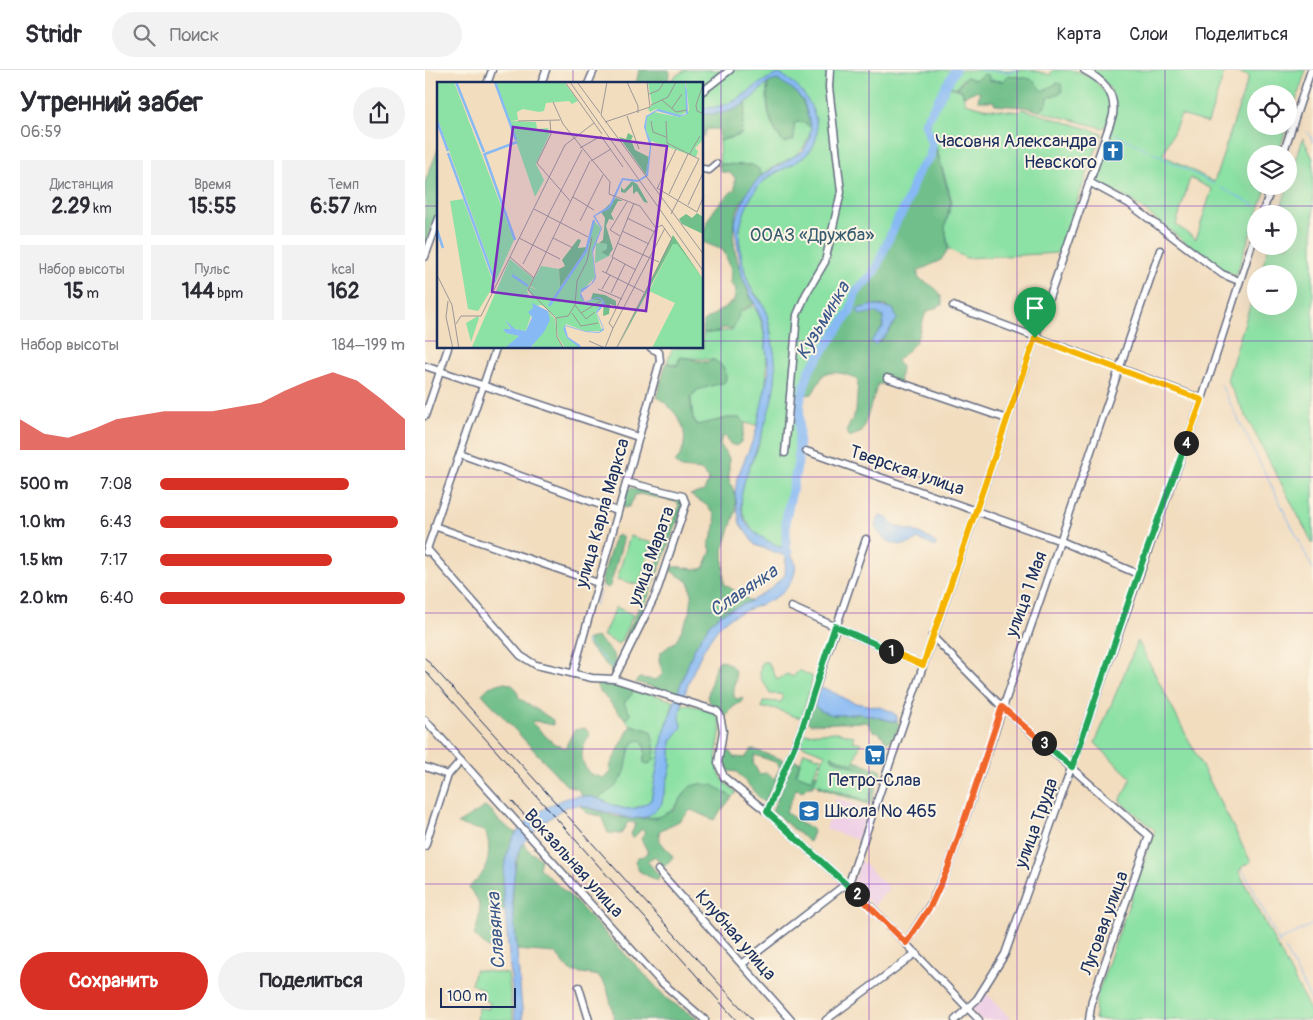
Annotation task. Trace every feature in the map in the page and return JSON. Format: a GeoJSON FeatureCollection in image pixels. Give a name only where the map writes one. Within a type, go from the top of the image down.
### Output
{"type":"FeatureCollection","features":[{"type":"Feature","properties":{"kind":"street"},"geometry":{"type":"LineString","coordinates":[[488,82],[492,70]]}},
{"type":"Feature","properties":{"kind":"street"},"geometry":{"type":"LineString","coordinates":[[542,82],[546,70]]}},
{"type":"Feature","properties":{"kind":"street"},"geometry":{"type":"LineString","coordinates":[[589,82],[593,70]]}},
{"type":"Feature","properties":{"kind":"street"},"geometry":{"type":"LineString","coordinates":[[704,90],[730,70]]}},
{"type":"Feature","properties":{"kind":"street"},"geometry":{"type":"LineString","coordinates":[[785,453],[797,315],[806,294],[825,262],[841,192],[829,86],[829,70]]}},
{"type":"Feature","properties":{"kind":"street"},"geometry":{"type":"LineString","coordinates":[[742,964],[847,885],[1114,107],[1108,87],[1084,70]]}},
{"type":"Feature","properties":{"kind":"street"},"geometry":{"type":"LineString","coordinates":[[1286,145],[1311,70]]}},
{"type":"Feature","properties":{"kind":"street"},"geometry":{"type":"LineString","coordinates":[[704,169],[709,170],[716,164]]}},
{"type":"Feature","properties":{"kind":"street"},"geometry":{"type":"LineString","coordinates":[[1089,182],[1128,203],[1222,274],[1239,281]]}},
{"type":"Feature","properties":{"kind":"street"},"geometry":{"type":"LineString","coordinates":[[425,257],[437,224]]}},
{"type":"Feature","properties":{"kind":"street","name":"улица 1 Мая"},"geometry":{"type":"LineString","coordinates":[[906,943],[931,905],[948,868],[1160,250]]}},
{"type":"Feature","properties":{"kind":"street","name":"улица Труда"},"geometry":{"type":"LineString","coordinates":[[955,1020],[977,999],[1005,954],[1138,574],[1202,400],[1248,255]]}},
{"type":"Feature","properties":{"kind":"street"},"geometry":{"type":"LineString","coordinates":[[953,306],[1202,400]]}},
{"type":"Feature","properties":{"kind":"street"},"geometry":{"type":"LineString","coordinates":[[425,416],[448,349]]}},
{"type":"Feature","properties":{"kind":"street"},"geometry":{"type":"LineString","coordinates":[[496,349],[426,551],[521,656],[535,665],[591,678],[614,679],[712,708],[720,715],[723,731],[718,756],[719,770],[731,784],[767,812],[847,885],[916,953],[979,1020]]}},
{"type":"Feature","properties":{"kind":"street","name":"улица Карла Маркса"},"geometry":{"type":"LineString","coordinates":[[573,674],[660,361],[659,352],[654,349]]}},
{"type":"Feature","properties":{"kind":"street"},"geometry":{"type":"LineString","coordinates":[[425,366],[638,437]]}},
{"type":"Feature","properties":{"kind":"street"},"geometry":{"type":"LineString","coordinates":[[887,378],[1007,420]]}},
{"type":"Feature","properties":{"kind":"street","name":"Тверская улица"},"geometry":{"type":"LineString","coordinates":[[806,451],[977,509],[1061,541],[1138,574]]}},
{"type":"Feature","properties":{"kind":"street"},"geometry":{"type":"LineString","coordinates":[[460,454],[617,511]]}},
{"type":"Feature","properties":{"kind":"street","name":"улица Марата"},"geometry":{"type":"LineString","coordinates":[[614,679],[655,594],[686,504],[683,496],[626,482]]}},
{"type":"Feature","properties":{"kind":"street"},"geometry":{"type":"LineString","coordinates":[[434,526],[598,583]]}},
{"type":"Feature","properties":{"kind":"street"},"geometry":{"type":"LineString","coordinates":[[767,812],[802,728],[866,539]]}},
{"type":"Feature","properties":{"kind":"street"},"geometry":{"type":"LineString","coordinates":[[791,607],[923,665]]}},
{"type":"Feature","properties":{"kind":"street"},"geometry":{"type":"LineString","coordinates":[[932,636],[1002,707],[1072,767]]}},
{"type":"Feature","properties":{"kind":"street","name":"Вокзальная улица"},"geometry":{"type":"LineString","coordinates":[[425,720],[659,980],[705,1020]]}},
{"type":"Feature","properties":{"kind":"street"},"geometry":{"type":"LineString","coordinates":[[425,846],[448,775],[461,760]]}},
{"type":"Feature","properties":{"kind":"street"},"geometry":{"type":"LineString","coordinates":[[425,767],[448,775]]}},
{"type":"Feature","properties":{"kind":"street","name":"Луговая улица"},"geometry":{"type":"LineString","coordinates":[[1072,767],[1149,836],[1092,1000],[1089,1020]]}},
{"type":"Feature","properties":{"kind":"street","name":"Клубная улица"},"geometry":{"type":"LineString","coordinates":[[658,870],[791,1020]]}},
{"type":"Feature","properties":{"kind":"street"},"geometry":{"type":"LineString","coordinates":[[825,1020],[916,953]]}},
{"type":"Feature","properties":{"kind":"street"},"geometry":{"type":"LineString","coordinates":[[579,987],[589,1020]]}},
{"type":"Feature","properties":{"kind":"shaded area"},"geometry":{"type":"Polygon","coordinates":[[[836,798],[869,809],[858,840],[826,829],[836,798]]]}},
{"type":"Feature","properties":{"kind":"shaded area"},"geometry":{"type":"Polygon","coordinates":[[[861,861],[889,888],[874,906],[852,886],[861,861]]]}},
{"type":"Feature","properties":{"kind":"shaded area"},"geometry":{"type":"Polygon","coordinates":[[[986,993],[1012,1020],[981,1020],[971,1010],[986,993]]]}},
{"type":"Feature","properties":{"kind":"green space"},"geometry":{"type":"Polygon","coordinates":[[[639,70],[669,70],[670,74],[667,82],[636,82],[639,70]]]}},
{"type":"Feature","properties":{"kind":"green space","name":"ООАЗ «Дружба»"},"geometry":{"type":"Polygon","coordinates":[[[685,70],[955,70],[925,123],[932,145],[930,158],[915,179],[874,273],[856,291],[850,312],[809,371],[800,402],[798,462],[786,519],[786,548],[763,539],[755,532],[743,513],[741,503],[745,478],[757,450],[767,416],[774,389],[775,374],[769,321],[764,306],[748,282],[740,250],[739,234],[745,210],[753,193],[769,177],[796,162],[810,150],[816,128],[769,78],[738,99],[723,105],[704,108],[704,82],[672,82],[674,77],[685,70]]]}},
{"type":"Feature","properties":{"kind":"green space"},"geometry":{"type":"Polygon","coordinates":[[[958,70],[1032,70],[1050,75],[1053,70],[1080,72],[1095,81],[1107,96],[1111,113],[1109,121],[1103,128],[1039,111],[1047,104],[1048,98],[1062,92],[1057,83],[1043,91],[1039,90],[1035,82],[962,79],[957,88],[950,86],[958,70]]]}},
{"type":"Feature","properties":{"kind":"green space"},"geometry":{"type":"Polygon","coordinates":[[[1088,70],[1225,70],[1208,123],[1181,115],[1163,155],[1214,182],[1249,76],[1230,70],[1306,70],[1297,97],[1297,85],[1247,85],[1247,135],[1284,135],[1281,145],[1247,145],[1247,195],[1264,195],[1260,205],[1247,205],[1247,243],[1236,275],[1221,270],[1131,200],[1094,182],[1093,176],[1114,118],[1115,105],[1111,92],[1103,80],[1088,70]],[[1190,178],[1176,225],[1196,239],[1212,189],[1190,178]]]}},
{"type":"Feature","properties":{"kind":"green space"},"geometry":{"type":"Polygon","coordinates":[[[984,74],[989,76],[989,81],[1003,81],[1008,75],[1031,79],[1043,91],[1057,83],[1061,84],[1062,92],[1048,98],[1047,104],[1039,111],[1024,107],[995,105],[993,101],[979,101],[980,93],[976,91],[964,96],[962,90],[957,88],[966,77],[975,80],[984,74]]]}},
{"type":"Feature","properties":{"kind":"green space"},"geometry":{"type":"Polygon","coordinates":[[[773,80],[781,81],[795,90],[804,105],[811,128],[803,122],[794,124],[794,139],[784,143],[775,129],[768,107],[768,83],[773,80]]]}},
{"type":"Feature","properties":{"kind":"green space"},"geometry":{"type":"Polygon","coordinates":[[[767,84],[769,115],[774,129],[784,143],[794,140],[794,124],[799,122],[805,123],[811,128],[804,146],[792,157],[761,175],[759,169],[752,165],[720,164],[719,141],[741,135],[746,103],[767,84]]]}},
{"type":"Feature","properties":{"kind":"green space"},"geometry":{"type":"Polygon","coordinates":[[[950,87],[962,91],[965,103],[983,108],[1019,112],[1022,109],[1102,133],[1058,253],[966,258],[949,249],[945,227],[952,201],[930,126],[931,115],[950,87]]]}},
{"type":"Feature","properties":{"kind":"green space"},"geometry":{"type":"Polygon","coordinates":[[[746,103],[741,134],[719,141],[719,129],[707,129],[704,135],[704,114],[731,111],[746,103]]]}},
{"type":"Feature","properties":{"kind":"green space"},"geometry":{"type":"Polygon","coordinates":[[[1303,138],[1313,159],[1313,544],[1227,380],[1247,315],[1297,315],[1297,265],[1263,265],[1266,255],[1297,255],[1297,205],[1282,205],[1285,195],[1297,195],[1297,157],[1303,138]]]}},
{"type":"Feature","properties":{"kind":"green space"},"geometry":{"type":"Polygon","coordinates":[[[936,149],[951,201],[945,227],[948,249],[941,260],[918,271],[918,278],[938,291],[942,305],[926,312],[916,342],[897,361],[901,367],[899,385],[878,384],[862,432],[849,437],[846,432],[856,411],[858,381],[846,374],[829,373],[824,374],[812,394],[806,395],[803,391],[809,371],[850,312],[856,291],[874,273],[897,220],[903,214],[921,164],[930,158],[936,149]],[[874,305],[875,312],[881,314],[884,321],[880,334],[874,338],[880,342],[894,325],[887,306],[874,305]]]}},
{"type":"Feature","properties":{"kind":"green space"},"geometry":{"type":"Polygon","coordinates":[[[437,152],[437,213],[425,246],[425,182],[437,152]]]}},
{"type":"Feature","properties":{"kind":"green space"},"geometry":{"type":"Polygon","coordinates":[[[719,164],[752,165],[759,169],[761,176],[741,203],[734,222],[733,232],[738,264],[754,304],[741,310],[733,329],[723,328],[719,332],[704,333],[704,321],[734,301],[736,289],[730,283],[731,270],[723,250],[704,242],[704,234],[709,219],[723,200],[735,189],[735,177],[728,172],[721,172],[719,164]]]}},
{"type":"Feature","properties":{"kind":"green space"},"geometry":{"type":"Polygon","coordinates":[[[753,306],[757,312],[764,334],[767,370],[765,390],[757,425],[744,423],[740,418],[727,418],[698,425],[693,418],[691,398],[697,390],[725,382],[727,375],[714,360],[680,357],[677,365],[667,362],[673,349],[704,349],[704,334],[732,330],[740,312],[753,306]]]}},
{"type":"Feature","properties":{"kind":"green space"},"geometry":{"type":"Polygon","coordinates":[[[681,357],[705,362],[714,360],[723,366],[725,371],[725,382],[697,390],[690,398],[693,419],[697,425],[728,418],[741,418],[745,424],[741,442],[736,446],[730,444],[726,436],[722,437],[720,444],[729,458],[729,479],[735,494],[736,510],[723,550],[724,584],[751,601],[723,613],[694,649],[677,694],[635,682],[640,678],[656,680],[663,674],[659,660],[660,653],[676,641],[690,613],[692,596],[689,582],[671,571],[672,567],[704,568],[711,551],[709,544],[715,526],[714,514],[710,509],[690,495],[704,491],[709,479],[701,470],[681,468],[675,463],[681,454],[684,444],[683,427],[673,411],[657,397],[666,363],[677,366],[681,357]]]}},
{"type":"Feature","properties":{"kind":"green space"},"geometry":{"type":"Polygon","coordinates":[[[632,488],[681,499],[684,505],[642,613],[626,645],[624,641],[650,582],[679,506],[677,502],[640,494],[635,495],[630,506],[625,508],[622,506],[627,490],[632,488]]]}},
{"type":"Feature","properties":{"kind":"green space"},"geometry":{"type":"Polygon","coordinates":[[[619,535],[623,537],[623,540],[610,586],[607,588],[603,585],[602,578],[615,537],[619,535]]]}},
{"type":"Feature","properties":{"kind":"green space"},"geometry":{"type":"Polygon","coordinates":[[[630,536],[652,543],[639,585],[617,579],[630,536]]]}},
{"type":"Feature","properties":{"kind":"green space"},"geometry":{"type":"Polygon","coordinates":[[[616,607],[633,615],[619,644],[603,636],[616,607]]]}},
{"type":"Feature","properties":{"kind":"green space"},"geometry":{"type":"Polygon","coordinates":[[[597,637],[612,652],[615,666],[612,671],[587,644],[588,639],[597,637]]]}},
{"type":"Feature","properties":{"kind":"green space"},"geometry":{"type":"Polygon","coordinates":[[[1138,641],[1251,862],[1242,867],[1239,872],[1313,1016],[1313,1020],[1096,1020],[1096,998],[1155,830],[1120,801],[1131,778],[1095,743],[1138,641]]]}},
{"type":"Feature","properties":{"kind":"green space"},"geometry":{"type":"Polygon","coordinates":[[[720,660],[728,663],[735,671],[734,696],[736,699],[742,698],[743,701],[733,707],[726,716],[710,703],[707,698],[715,667],[720,660]]]}},
{"type":"Feature","properties":{"kind":"green space"},"geometry":{"type":"Polygon","coordinates":[[[762,662],[768,662],[777,680],[787,674],[793,677],[799,670],[813,677],[802,717],[796,717],[773,708],[762,708],[763,701],[781,702],[783,698],[781,694],[770,694],[760,673],[762,662]]]}},
{"type":"Feature","properties":{"kind":"green space"},"geometry":{"type":"Polygon","coordinates":[[[596,682],[632,688],[632,694],[624,703],[630,714],[626,720],[598,689],[596,682]]]}},
{"type":"Feature","properties":{"kind":"green space"},"geometry":{"type":"Polygon","coordinates":[[[501,683],[513,686],[519,698],[553,720],[553,725],[535,721],[531,722],[553,743],[565,748],[574,730],[585,728],[590,735],[584,745],[582,754],[586,769],[590,774],[604,778],[609,775],[611,764],[631,725],[651,731],[655,749],[654,760],[649,764],[644,763],[645,751],[643,743],[641,740],[635,741],[629,752],[623,776],[617,784],[597,799],[582,796],[579,790],[566,785],[482,694],[489,687],[501,683]]]}},
{"type":"Feature","properties":{"kind":"green space"},"geometry":{"type":"Polygon","coordinates":[[[632,688],[674,701],[663,737],[651,800],[644,805],[631,809],[611,805],[597,799],[614,788],[623,776],[629,752],[635,741],[641,740],[643,742],[645,754],[643,760],[649,764],[651,731],[631,725],[626,720],[630,714],[624,703],[632,694],[632,688]]]}},
{"type":"Feature","properties":{"kind":"green space"},"geometry":{"type":"Polygon","coordinates":[[[815,699],[825,712],[830,714],[867,715],[897,721],[900,725],[894,738],[887,742],[879,732],[873,731],[867,722],[810,724],[807,721],[815,699]]]}},
{"type":"Feature","properties":{"kind":"green space"},"geometry":{"type":"Polygon","coordinates":[[[682,704],[709,710],[718,719],[720,728],[717,758],[718,770],[724,781],[736,792],[732,797],[713,787],[691,786],[669,813],[663,816],[646,817],[661,805],[671,766],[671,741],[682,723],[679,719],[682,704]]]}},
{"type":"Feature","properties":{"kind":"green space"},"geometry":{"type":"Polygon","coordinates":[[[837,732],[854,736],[852,741],[861,743],[853,764],[832,756],[832,759],[877,776],[868,801],[814,783],[825,754],[799,744],[803,734],[837,732]]]}},
{"type":"Feature","properties":{"kind":"green space"},"geometry":{"type":"Polygon","coordinates":[[[752,749],[784,760],[785,763],[764,803],[737,772],[729,771],[723,760],[725,751],[730,752],[733,757],[745,758],[752,749]],[[755,755],[753,763],[759,774],[767,773],[774,779],[780,768],[778,763],[755,755]]]}},
{"type":"Feature","properties":{"kind":"green space"},"geometry":{"type":"Polygon","coordinates":[[[804,752],[821,758],[812,780],[796,774],[804,752]]]}},
{"type":"Feature","properties":{"kind":"green space"},"geometry":{"type":"Polygon","coordinates":[[[831,756],[853,764],[854,761],[882,771],[870,805],[818,787],[819,785],[868,801],[877,776],[832,759],[831,756]]]}},
{"type":"Feature","properties":{"kind":"green space"},"geometry":{"type":"Polygon","coordinates":[[[793,760],[800,762],[796,774],[812,780],[814,774],[817,775],[813,786],[808,786],[803,791],[796,789],[786,812],[801,824],[811,828],[813,832],[809,842],[772,811],[793,760]]]}},
{"type":"Feature","properties":{"kind":"green space"},"geometry":{"type":"Polygon","coordinates":[[[700,784],[713,785],[732,797],[714,820],[691,810],[681,820],[659,831],[660,841],[673,857],[664,867],[655,856],[647,861],[660,876],[657,881],[639,871],[635,861],[638,857],[645,856],[648,852],[641,839],[645,833],[642,829],[633,838],[631,834],[636,823],[628,822],[621,834],[608,833],[601,816],[587,813],[579,805],[617,817],[632,819],[656,818],[674,810],[691,786],[700,784]]]}},
{"type":"Feature","properties":{"kind":"green space"},"geometry":{"type":"Polygon","coordinates":[[[485,807],[490,809],[499,821],[516,833],[506,860],[503,891],[504,910],[500,913],[498,923],[500,942],[493,948],[488,948],[474,935],[479,916],[479,905],[474,894],[469,889],[473,882],[482,874],[487,864],[489,852],[487,836],[485,831],[457,824],[485,807]]]}},
{"type":"Feature","properties":{"kind":"green space"},"geometry":{"type":"Polygon","coordinates":[[[523,843],[529,851],[541,859],[539,868],[570,896],[667,999],[699,1020],[615,1020],[607,988],[599,976],[570,971],[555,953],[517,950],[513,909],[513,882],[518,856],[523,843]]]}},
{"type":"Feature","properties":{"kind":"green space"},"geometry":{"type":"Polygon","coordinates":[[[475,970],[508,974],[513,1020],[477,1020],[478,1008],[489,1009],[490,1003],[484,999],[484,990],[471,984],[475,970]]]}},
{"type":"Feature","properties":{"kind":"water"},"geometry":{"type":"Polygon","coordinates":[[[779,74],[797,87],[812,108],[816,119],[817,131],[815,142],[805,156],[770,176],[754,192],[744,213],[740,228],[740,249],[748,282],[767,313],[775,355],[776,373],[769,410],[745,479],[741,504],[744,519],[752,530],[762,538],[784,549],[792,556],[795,565],[793,578],[788,587],[772,600],[724,622],[717,629],[702,652],[681,706],[680,717],[682,727],[671,741],[671,766],[661,805],[656,810],[646,817],[632,819],[579,805],[565,807],[542,824],[523,843],[516,858],[512,895],[523,1020],[515,1020],[503,892],[505,860],[511,842],[523,826],[532,818],[542,810],[563,799],[583,796],[593,797],[625,809],[633,809],[651,800],[663,737],[694,649],[711,622],[723,613],[751,601],[770,589],[785,575],[786,556],[755,545],[740,524],[735,494],[737,478],[755,435],[769,371],[763,323],[742,276],[734,223],[747,192],[761,176],[803,151],[809,140],[811,128],[804,102],[795,91],[779,80],[770,82],[737,108],[721,113],[704,114],[704,108],[716,107],[736,100],[779,74]]]}},
{"type":"Feature","properties":{"kind":"water"},"geometry":{"type":"Polygon","coordinates":[[[874,305],[893,309],[897,319],[886,335],[875,345],[871,341],[883,327],[883,317],[875,312],[860,315],[857,309],[874,305]]]}},
{"type":"Feature","properties":{"kind":"water"},"geometry":{"type":"Polygon","coordinates":[[[880,516],[887,518],[895,526],[920,533],[936,543],[935,547],[918,539],[912,543],[900,545],[888,541],[878,532],[875,526],[880,516]]]}},
{"type":"Feature","properties":{"kind":"water"},"geometry":{"type":"Polygon","coordinates":[[[820,688],[858,704],[887,709],[897,716],[897,721],[863,714],[833,715],[821,711],[815,706],[815,699],[820,688]]]}},
{"type":"Feature","properties":{"kind":"waterway","name":"Кузьминка"},"geometry":{"type":"LineString","coordinates":[[788,553],[786,548],[786,519],[798,462],[800,402],[809,371],[850,312],[856,291],[874,273],[897,220],[906,205],[915,179],[930,158],[932,145],[925,123],[955,70]]}},
{"type":"Feature","properties":{"kind":"waterway"},"geometry":{"type":"LineString","coordinates":[[979,70],[1009,72],[1017,70]]}},
{"type":"Feature","properties":{"kind":"waterway"},"geometry":{"type":"LineString","coordinates":[[1308,132],[1313,142]]}},
{"type":"Feature","properties":{"kind":"waterway"},"geometry":{"type":"LineString","coordinates":[[1114,133],[1214,184]]}},
{"type":"Feature","properties":{"kind":"waterway"},"geometry":{"type":"LineString","coordinates":[[1221,188],[1254,205]]}},
{"type":"Feature","properties":{"kind":"waterway"},"geometry":{"type":"LineString","coordinates":[[1221,385],[1313,569]]}},
{"type":"Feature","properties":{"kind":"waterway"},"geometry":{"type":"LineString","coordinates":[[595,606],[602,586]]}},
{"type":"Feature","properties":{"kind":"waterway"},"geometry":{"type":"LineString","coordinates":[[586,641],[614,669],[625,646]]}},
{"type":"Feature","properties":{"kind":"waterway"},"geometry":{"type":"LineString","coordinates":[[1243,870],[1280,944]]}},
{"type":"Feature","properties":{"kind":"waterway"},"geometry":{"type":"LineString","coordinates":[[1279,941],[1313,924]]}},
{"type":"Feature","properties":{"kind":"waterway"},"geometry":{"type":"LineString","coordinates":[[1285,949],[1313,1004]]}},
{"type":"Feature","properties":{"kind":"railway"},"geometry":{"type":"LineString","coordinates":[[425,658],[752,1020]]}},
{"type":"Feature","properties":{"kind":"railway"},"geometry":{"type":"LineString","coordinates":[[425,671],[736,1020]]}},
{"type":"Feature","properties":{"kind":"railway"},"geometry":{"type":"LineString","coordinates":[[512,801],[553,847]]}},
{"type":"Feature","properties":{"kind":"place","name":"Часовня Александра Невского"},"geometry":{"type":"Point","coordinates":[1113,151]}},
{"type":"Feature","properties":{"kind":"place","name":"Петро-Слав"},"geometry":{"type":"Point","coordinates":[875,755]}},
{"type":"Feature","properties":{"kind":"place","name":"Школа № 465"},"geometry":{"type":"Point","coordinates":[809,811]}},
{"type":"Feature","properties":{"kind":"route"},"geometry":{"type":"LineString","coordinates":[[1035,338],[1202,400],[1138,574],[1072,767],[1002,707],[948,868],[931,905],[906,943],[870,906],[767,812],[802,728],[835,626],[923,665],[1035,338]]}},
{"type":"Feature","properties":{"kind":"water label","name":"Славянка"},"geometry":{"type":"Point","coordinates":[743,590]}},
{"type":"Feature","properties":{"kind":"water label","name":"Славянка"},"geometry":{"type":"Point","coordinates":[495,931]}}]}
